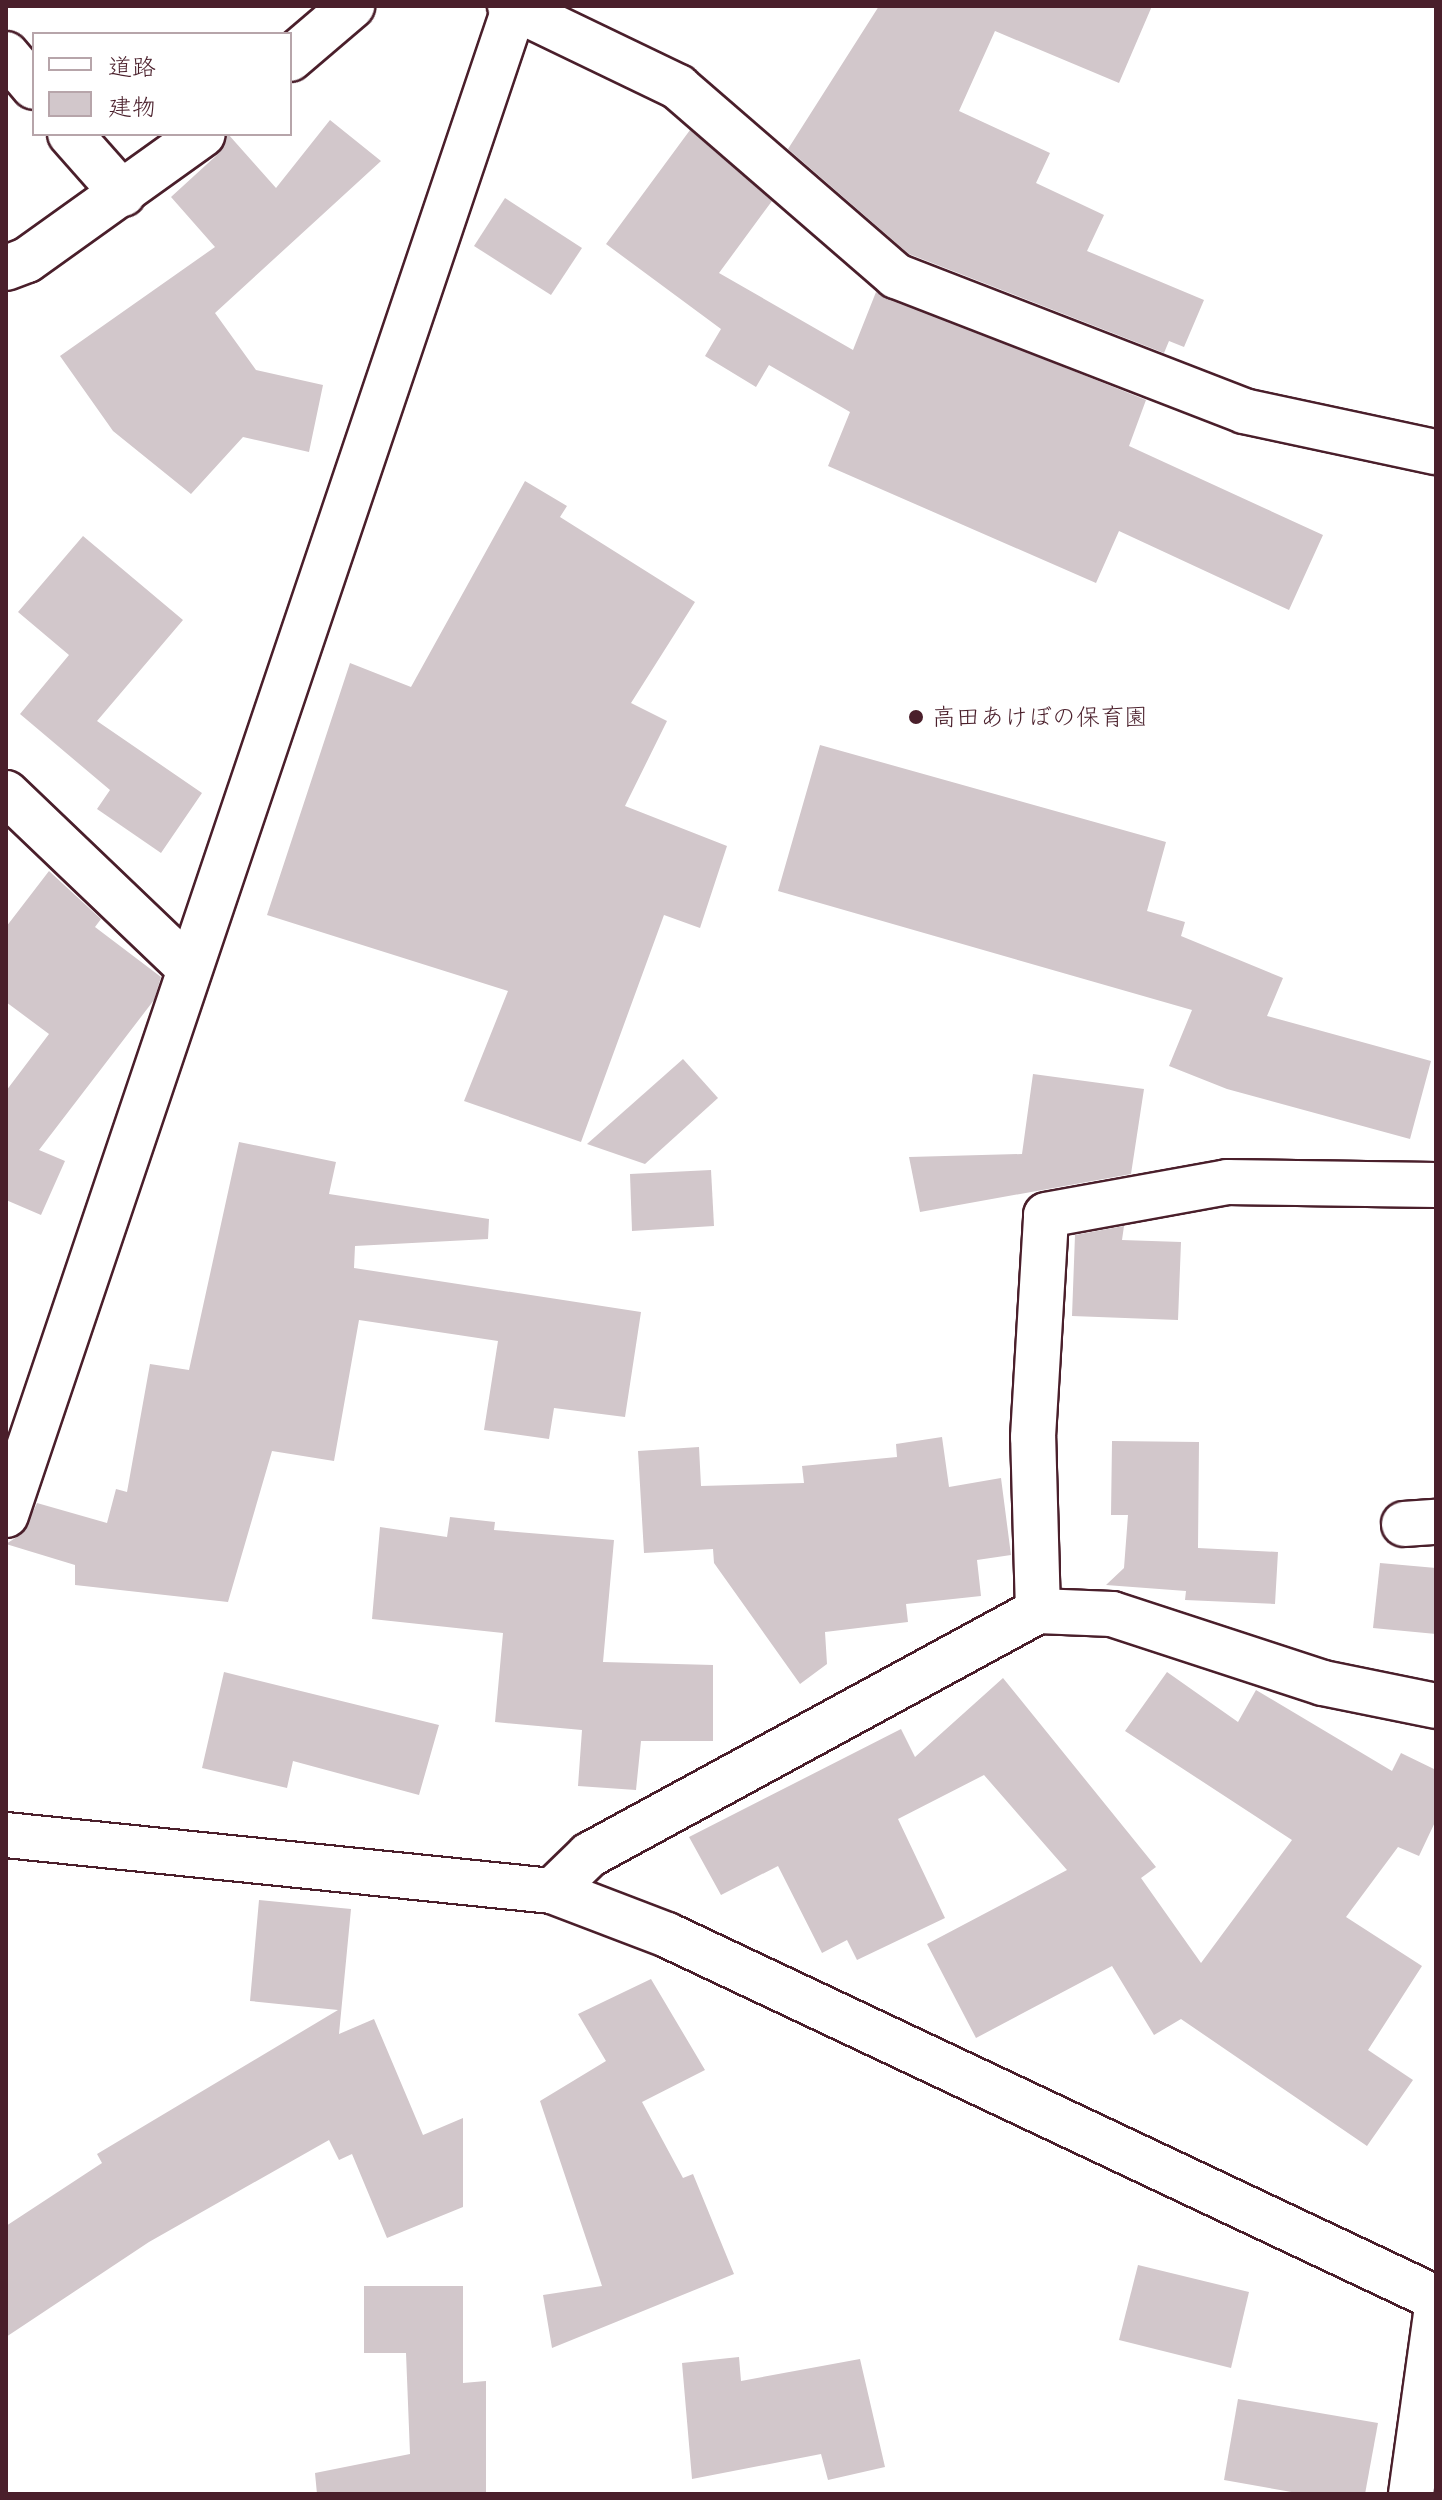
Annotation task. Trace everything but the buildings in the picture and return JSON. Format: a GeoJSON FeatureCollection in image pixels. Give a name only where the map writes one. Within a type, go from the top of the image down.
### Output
{"type":"FeatureCollection","features":[{"type":"Feature","properties":{"kind":"street"},"geometry":{"type":"LineString","coordinates":[[292,57],[352,6]]}},
{"type":"Feature","properties":{"kind":"street"},"geometry":{"type":"LineString","coordinates":[[6,1515],[513,7],[678,87],[896,276],[1244,411],[1436,452]]}},
{"type":"Feature","properties":{"kind":"street"},"geometry":{"type":"LineString","coordinates":[[6,54],[32,85]]}},
{"type":"Feature","properties":{"kind":"street"},"geometry":{"type":"LineString","coordinates":[[72,136],[123,194]]}},
{"type":"Feature","properties":{"kind":"street"},"geometry":{"type":"LineString","coordinates":[[6,268],[123,194],[200,136]]}},
{"type":"Feature","properties":{"kind":"street"},"geometry":{"type":"LineString","coordinates":[[6,793],[189,968]]}},
{"type":"Feature","properties":{"kind":"street"},"geometry":{"type":"LineString","coordinates":[[1038,1611],[1033,1437],[1046,1215],[1227,1182],[1436,1185]]}},
{"type":"Feature","properties":{"kind":"street"},"geometry":{"type":"LineString","coordinates":[[552,1891],[589,1855],[1038,1611],[1112,1614],[1323,1683],[1436,1706]]}},
{"type":"Feature","properties":{"kind":"street"},"geometry":{"type":"LineString","coordinates":[[6,1835],[552,1891],[667,1935],[1436,2298]]}},
{"type":"Feature","properties":{"kind":"street"},"geometry":{"type":"LineString","coordinates":[[1411,2494],[1436,2314]]}},
{"type":"Feature","properties":{"kind":"place","name":"高田あけぼの保育園"},"geometry":{"type":"Point","coordinates":[916,717]}}]}
